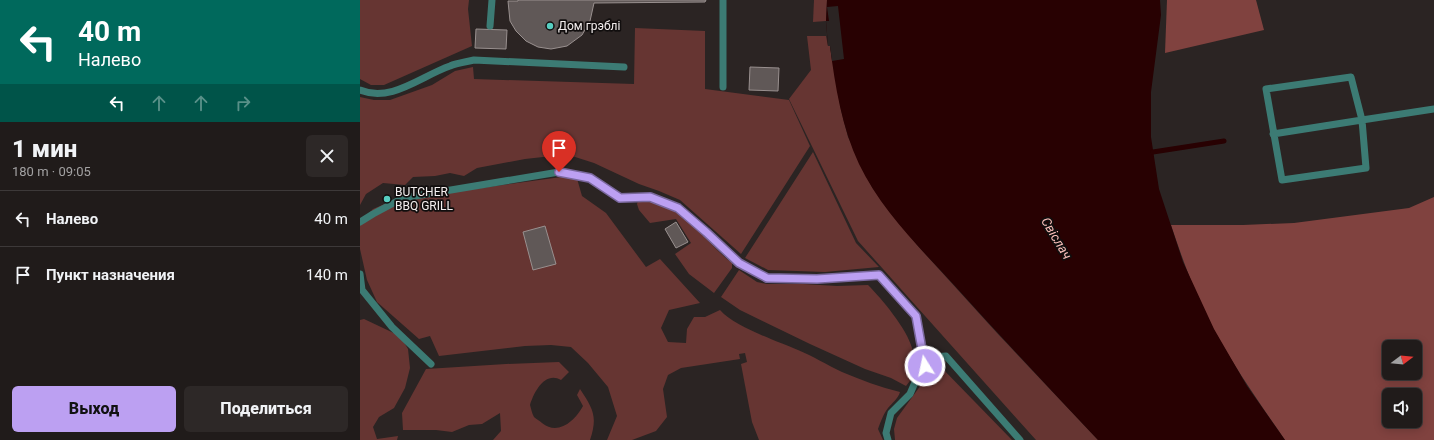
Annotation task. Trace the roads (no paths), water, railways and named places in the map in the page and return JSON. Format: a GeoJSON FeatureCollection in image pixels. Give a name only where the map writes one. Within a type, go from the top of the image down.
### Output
{"type":"FeatureCollection","features":[{"type":"Feature","properties":{"kind":"lane"},"geometry":{"type":"LineString","coordinates":[[490,26],[492,0]]}},
{"type":"Feature","properties":{"kind":"lane"},"geometry":{"type":"LineString","coordinates":[[723,0],[723,87]]}},
{"type":"Feature","properties":{"kind":"lane"},"geometry":{"type":"LineString","coordinates":[[360,90],[376,94],[395,91],[449,66],[474,60],[624,67]]}},
{"type":"Feature","properties":{"kind":"lane"},"geometry":{"type":"LineString","coordinates":[[1351,77],[1362,120],[1366,168],[1282,180],[1266,89],[1351,77]]}},
{"type":"Feature","properties":{"kind":"lane"},"geometry":{"type":"LineString","coordinates":[[1273,134],[1434,109]]}},
{"type":"Feature","properties":{"kind":"lane"},"geometry":{"type":"LineString","coordinates":[[360,222],[403,198],[559,172],[590,178],[620,198],[650,197],[678,208],[739,263],[767,278],[817,279],[879,275],[916,316],[925,366]]}},
{"type":"Feature","properties":{"kind":"lane"},"geometry":{"type":"LineString","coordinates":[[360,274],[362,290],[392,327],[431,364]]}},
{"type":"Feature","properties":{"kind":"lane"},"geometry":{"type":"LineString","coordinates":[[888,440],[886,433],[891,413],[910,394],[916,380],[933,357],[946,356],[1020,440]]}},
{"type":"Feature","properties":{"kind":"water","name":"Свіслач"},"geometry":{"type":"Polygon","coordinates":[[[827,0],[1160,0],[1161,15],[1151,92],[1151,137],[1159,189],[1183,262],[1214,329],[1247,386],[1285,440],[1098,440],[915,243],[890,213],[868,181],[853,150],[840,106],[830,46],[828,46],[826,21],[827,0]]]}},
{"type":"Feature","properties":{"kind":"waterway"},"geometry":{"type":"LineString","coordinates":[[1153,152],[1224,141]]}},
{"type":"Feature","properties":{"kind":"place","name":"Дом грэблі"},"geometry":{"type":"Point","coordinates":[550,26]}},
{"type":"Feature","properties":{"kind":"place","name":"BUTCHER BBQ GRILL"},"geometry":{"type":"Point","coordinates":[387,199]}}]}
